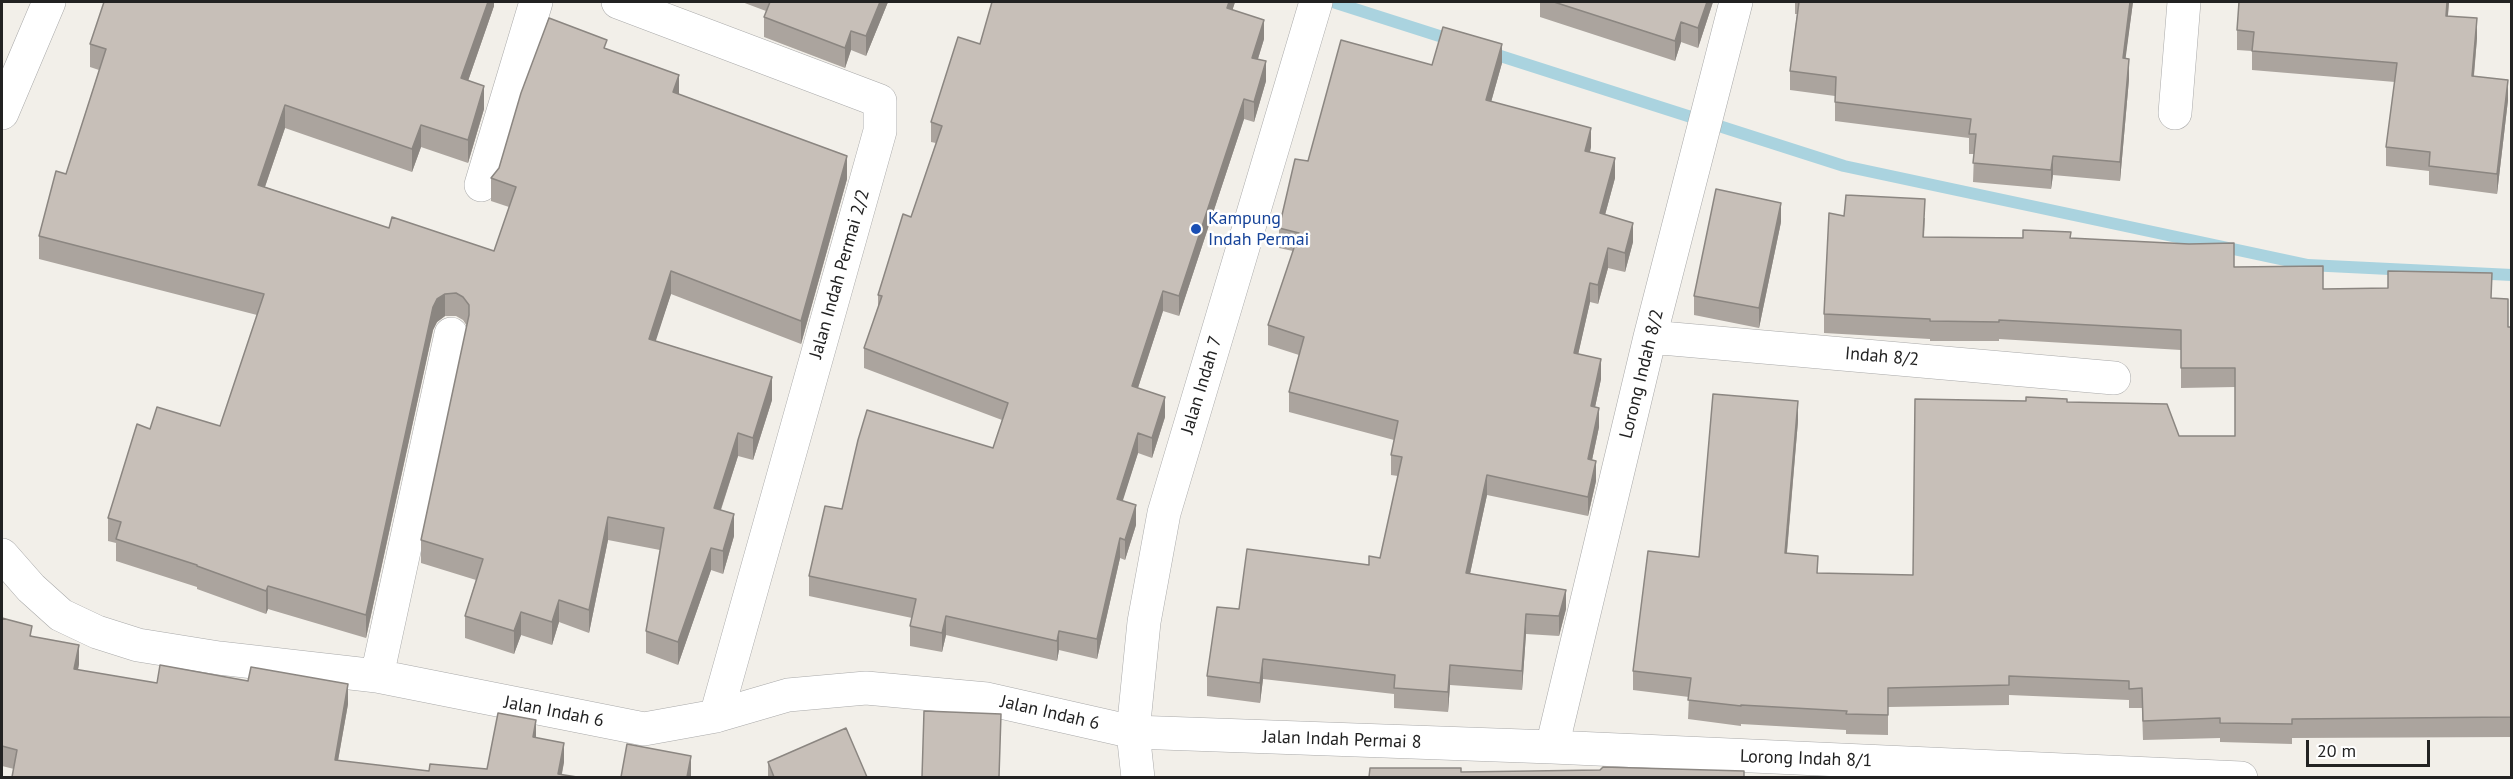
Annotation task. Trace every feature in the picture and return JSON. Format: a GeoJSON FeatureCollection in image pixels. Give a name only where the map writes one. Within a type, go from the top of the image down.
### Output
{"type":"FeatureCollection","features":[{"type":"Feature","properties":{"kind":"street"},"geometry":{"type":"LineString","coordinates":[[2,113],[49,2]]}},
{"type":"Feature","properties":{"kind":"street"},"geometry":{"type":"LineString","coordinates":[[481,185],[536,2]]}},
{"type":"Feature","properties":{"kind":"street","name":"Jalan Indah Permai 2/2"},"geometry":{"type":"LineString","coordinates":[[618,2],[880,101],[880,131],[716,716]]}},
{"type":"Feature","properties":{"kind":"street","name":"Jalan Indah 7"},"geometry":{"type":"LineString","coordinates":[[1138,777],[1133,732],[1144,622],[1164,513],[1316,2]]}},
{"type":"Feature","properties":{"kind":"street","name":"Lorong Indah 8/2"},"geometry":{"type":"LineString","coordinates":[[1552,747],[1650,337],[1736,2]]}},
{"type":"Feature","properties":{"kind":"street"},"geometry":{"type":"LineString","coordinates":[[2175,113],[2184,2]]}},
{"type":"Feature","properties":{"kind":"street"},"geometry":{"type":"LineString","coordinates":[[376,676],[451,333]]}},
{"type":"Feature","properties":{"kind":"street","name":"Indah 8/2"},"geometry":{"type":"LineString","coordinates":[[1650,337],[2114,378]]}},
{"type":"Feature","properties":{"kind":"street","name":"Jalan Indah 6"},"geometry":{"type":"LineString","coordinates":[[2,555],[31,588],[61,615],[97,632],[138,645],[376,676],[644,729],[716,716],[788,695],[866,688],[987,699],[1133,732]]}},
{"type":"Feature","properties":{"kind":"street","name":"Jalan Indah Permai 8"},"geometry":{"type":"LineString","coordinates":[[1133,732],[1552,747]]}},
{"type":"Feature","properties":{"kind":"street","name":"Lorong Indah 8/1"},"geometry":{"type":"LineString","coordinates":[[1552,747],[2241,777]]}},
{"type":"Feature","properties":{"kind":"building"},"geometry":{"type":"Polygon","coordinates":[[[104,2],[488,2],[461,78],[484,86],[468,140],[421,125],[412,149],[285,105],[258,185],[389,228],[392,217],[494,251],[516,187],[491,178],[499,168],[521,93],[549,18],[607,40],[604,48],[679,75],[673,92],[847,156],[801,321],[671,271],[649,339],[772,377],[753,438],[738,433],[714,508],[734,514],[723,551],[711,548],[678,642],[646,631],[664,528],[608,517],[589,610],[559,600],[552,622],[521,612],[514,631],[465,616],[483,559],[421,540],[469,315],[469,305],[463,297],[456,293],[445,294],[437,299],[433,307],[366,615],[268,586],[266,591],[197,565],[116,539],[121,522],[108,518],[137,424],[150,429],[157,407],[220,426],[264,294],[39,236],[56,171],[66,174],[106,49],[90,44],[104,2]]]}},
{"type":"Feature","properties":{"kind":"building"},"geometry":{"type":"Polygon","coordinates":[[[770,2],[880,2],[866,36],[851,31],[845,48],[764,17],[770,2]]]}},
{"type":"Feature","properties":{"kind":"building"},"geometry":{"type":"Polygon","coordinates":[[[992,2],[1229,2],[1227,8],[1264,20],[1252,58],[1266,61],[1254,102],[1244,99],[1179,296],[1163,291],[1132,386],[1165,397],[1152,438],[1138,433],[1117,499],[1136,505],[1125,540],[1120,538],[1097,639],[1059,631],[1057,641],[946,616],[942,633],[910,626],[916,599],[809,576],[825,506],[842,509],[867,410],[993,448],[1008,403],[864,348],[882,296],[878,295],[903,214],[911,217],[942,126],[931,122],[958,37],[980,44],[992,2]]]}},
{"type":"Feature","properties":{"kind":"building"},"geometry":{"type":"Polygon","coordinates":[[[1554,2],[1707,2],[1698,28],[1681,22],[1675,41],[1554,2]]]}},
{"type":"Feature","properties":{"kind":"building"},"geometry":{"type":"Polygon","coordinates":[[[1799,2],[2130,2],[2123,58],[2129,59],[2120,162],[2053,156],[2051,170],[1973,163],[1976,134],[1969,134],[1971,119],[1835,102],[1836,77],[1790,71],[1799,2]]]}},
{"type":"Feature","properties":{"kind":"building"},"geometry":{"type":"Polygon","coordinates":[[[2239,2],[2447,2],[2446,16],[2477,18],[2472,76],[2508,80],[2497,174],[2429,166],[2430,152],[2386,147],[2397,63],[2252,51],[2254,32],[2237,30],[2239,2]]]}},
{"type":"Feature","properties":{"kind":"building"},"geometry":{"type":"Polygon","coordinates":[[[1443,27],[1502,44],[1486,100],[1591,128],[1585,151],[1615,158],[1600,213],[1633,223],[1625,253],[1608,248],[1598,285],[1590,283],[1574,353],[1601,359],[1591,406],[1599,408],[1588,459],[1596,461],[1588,497],[1487,475],[1466,573],[1566,590],[1559,616],[1526,614],[1522,671],[1450,665],[1448,692],[1394,688],[1395,675],[1263,659],[1260,683],[1207,676],[1217,607],[1239,609],[1247,549],[1369,565],[1369,556],[1380,558],[1402,457],[1391,455],[1398,421],[1289,392],[1304,337],[1268,325],[1299,233],[1279,228],[1295,159],[1308,161],[1341,40],[1432,65],[1443,27]]]}},
{"type":"Feature","properties":{"kind":"building"},"geometry":{"type":"Polygon","coordinates":[[[1716,189],[1781,203],[1759,308],[1694,296],[1716,189]]]}},
{"type":"Feature","properties":{"kind":"building"},"geometry":{"type":"Polygon","coordinates":[[[1846,195],[1925,199],[1923,237],[2023,238],[2023,230],[2071,232],[2070,238],[2189,244],[2234,243],[2234,267],[2323,266],[2323,289],[2388,288],[2388,271],[2492,273],[2491,298],[2508,299],[2508,327],[2511,327],[2511,717],[2292,719],[2292,724],[2220,723],[2220,718],[2143,721],[2142,688],[2129,689],[2129,681],[2009,676],[2009,685],[1888,688],[1888,715],[1846,714],[1847,711],[1741,706],[1688,700],[1691,678],[1633,671],[1648,551],[1699,557],[1713,394],[1798,401],[1785,553],[1818,556],[1817,573],[1913,575],[1915,399],[2026,401],[2026,397],[2067,399],[2067,402],[2167,404],[2179,436],[2235,436],[2235,368],[2181,368],[2181,330],[1999,320],[1999,322],[1930,321],[1930,319],[1824,314],[1829,213],[1844,216],[1846,195]]]}},
{"type":"Feature","properties":{"kind":"building"},"geometry":{"type":"Polygon","coordinates":[[[2,618],[32,626],[30,636],[79,645],[74,669],[157,683],[160,665],[248,681],[251,667],[348,684],[335,760],[429,771],[430,764],[487,769],[498,713],[536,720],[533,737],[564,743],[558,774],[577,777],[12,777],[17,750],[2,746],[2,618]]]}},
{"type":"Feature","properties":{"kind":"building"},"geometry":{"type":"Polygon","coordinates":[[[924,711],[1001,714],[999,777],[922,777],[924,711]]]}},
{"type":"Feature","properties":{"kind":"building"},"geometry":{"type":"Polygon","coordinates":[[[846,728],[867,777],[774,777],[768,762],[846,728]]]}},
{"type":"Feature","properties":{"kind":"building"},"geometry":{"type":"Polygon","coordinates":[[[627,744],[691,756],[687,777],[621,777],[627,744]]]}},
{"type":"Feature","properties":{"kind":"building"},"geometry":{"type":"Polygon","coordinates":[[[1603,767],[1744,771],[1744,777],[1369,777],[1370,768],[1461,768],[1461,772],[1600,770],[1603,767]]]}},
{"type":"Feature","properties":{"kind":"waterway"},"geometry":{"type":"LineString","coordinates":[[1333,2],[1455,41]]}},
{"type":"Feature","properties":{"kind":"waterway"},"geometry":{"type":"LineString","coordinates":[[1488,52],[1844,166],[2308,265],[2512,275]]}},
{"type":"Feature","properties":{"kind":"place","name":"Kampung Indah Permai"},"geometry":{"type":"Point","coordinates":[1196,229]}}]}
